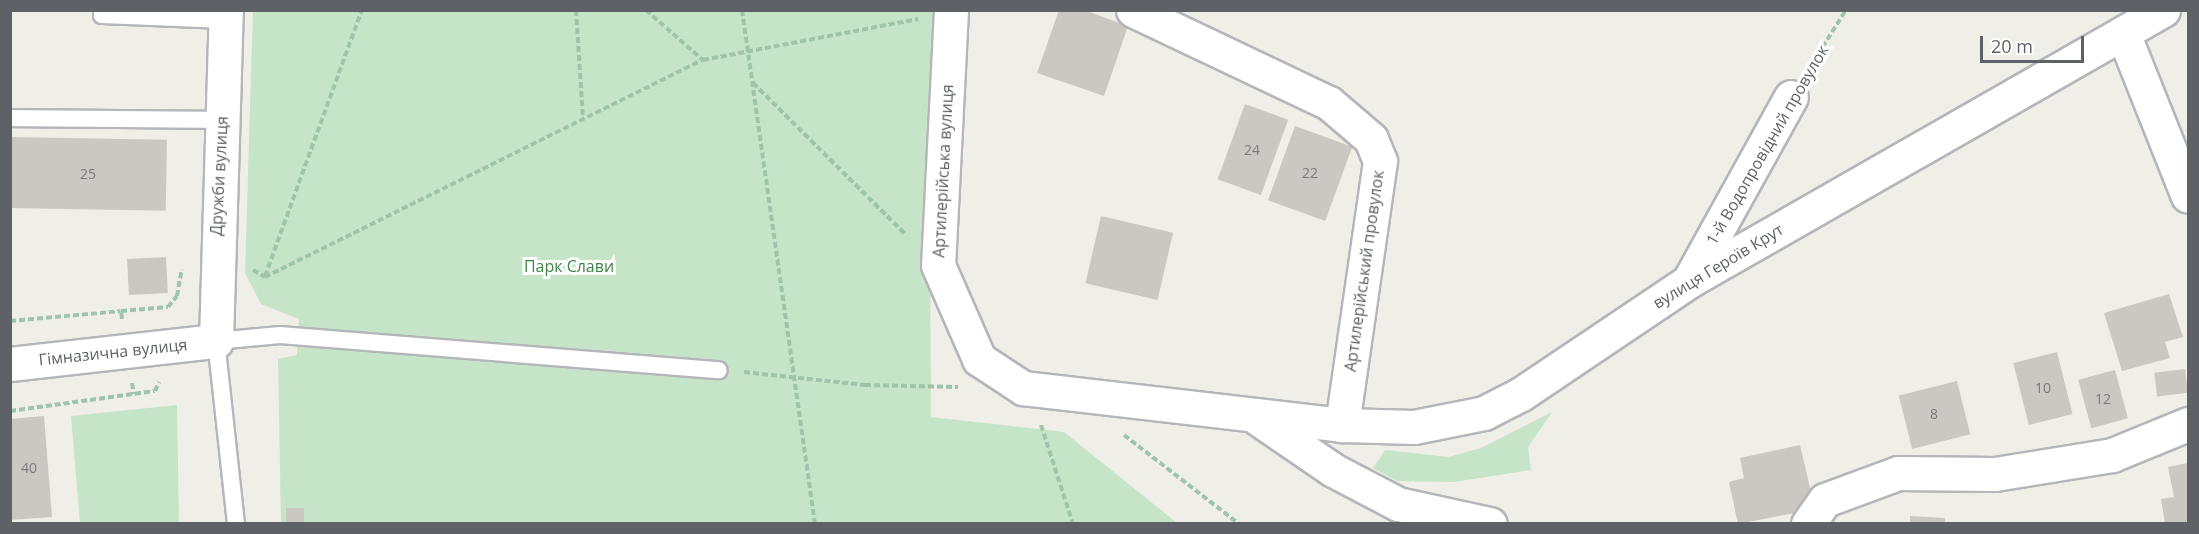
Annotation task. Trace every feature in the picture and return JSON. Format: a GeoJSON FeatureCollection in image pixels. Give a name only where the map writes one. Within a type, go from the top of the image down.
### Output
{"type":"FeatureCollection","features":[{"type":"Feature","properties":{"kind":"street","name":"Артилерійський провулок"},"geometry":{"type":"LineString","coordinates":[[1133,10],[1329,102],[1371,139],[1380,161],[1342,425]]}},
{"type":"Feature","properties":{"kind":"street","name":"вулиця Героїв Крут"},"geometry":{"type":"LineString","coordinates":[[1023,388],[1342,425],[1414,427],[1484,413],[1521,394],[1689,281],[2163,10]]}},
{"type":"Feature","properties":{"kind":"street","name":"Артилерійська вулиця"},"geometry":{"type":"LineString","coordinates":[[951,12],[938,265],[972,373]]}},
{"type":"Feature","properties":{"kind":"street","name":"Дружби вулиця"},"geometry":{"type":"LineString","coordinates":[[216,341],[215,268],[225,15]]}},
{"type":"Feature","properties":{"kind":"street"},"geometry":{"type":"LineString","coordinates":[[2123,33],[2188,196]]}},
{"type":"Feature","properties":{"kind":"street","name":"1-й Водопровідний провулок"},"geometry":{"type":"LineString","coordinates":[[1689,281],[1791,98]]}},
{"type":"Feature","properties":{"kind":"street","name":"Гімназична вулиця"},"geometry":{"type":"LineString","coordinates":[[10,364],[216,341]]}},
{"type":"Feature","properties":{"kind":"street"},"geometry":{"type":"LineString","coordinates":[[972,373],[1023,388]]}},
{"type":"Feature","properties":{"kind":"street"},"geometry":{"type":"LineString","coordinates":[[1251,414],[1334,470],[1398,504],[1490,524]]}},
{"type":"Feature","properties":{"kind":"street"},"geometry":{"type":"LineString","coordinates":[[1808,524],[1825,500],[1898,473],[1995,474],[2112,455],[2188,424]]}},
{"type":"Feature","properties":{"kind":"lane"},"geometry":{"type":"LineString","coordinates":[[102,10],[102,15],[225,15]]}},
{"type":"Feature","properties":{"kind":"lane"},"geometry":{"type":"LineString","coordinates":[[10,118],[222,120]]}},
{"type":"Feature","properties":{"kind":"lane"},"geometry":{"type":"LineString","coordinates":[[237,524],[216,341],[280,335],[719,370]]}},
{"type":"Feature","properties":{"kind":"path"},"geometry":{"type":"LineString","coordinates":[[265,277],[362,10]]}},
{"type":"Feature","properties":{"kind":"path"},"geometry":{"type":"LineString","coordinates":[[576,10],[583,120]]}},
{"type":"Feature","properties":{"kind":"path"},"geometry":{"type":"LineString","coordinates":[[646,10],[703,60]]}},
{"type":"Feature","properties":{"kind":"path"},"geometry":{"type":"LineString","coordinates":[[742,10],[790,374],[814,524]]}},
{"type":"Feature","properties":{"kind":"path","name":"1-й Водопровідний провулок"},"geometry":{"type":"LineString","coordinates":[[1791,98],[1846,10]]}},
{"type":"Feature","properties":{"kind":"path"},"geometry":{"type":"LineString","coordinates":[[265,277],[703,60],[748,55],[845,31],[951,12]]}},
{"type":"Feature","properties":{"kind":"path"},"geometry":{"type":"LineString","coordinates":[[753,82],[938,265]]}},
{"type":"Feature","properties":{"kind":"path"},"geometry":{"type":"LineString","coordinates":[[10,321],[168,307],[177,296],[182,269],[248,267],[265,277]]}},
{"type":"Feature","properties":{"kind":"path"},"geometry":{"type":"LineString","coordinates":[[121,311],[134,394]]}},
{"type":"Feature","properties":{"kind":"path"},"geometry":{"type":"LineString","coordinates":[[719,370],[790,374],[865,385],[972,373]]}},
{"type":"Feature","properties":{"kind":"path"},"geometry":{"type":"LineString","coordinates":[[10,411],[155,391],[162,376]]}},
{"type":"Feature","properties":{"kind":"path"},"geometry":{"type":"LineString","coordinates":[[1023,388],[1043,429],[1073,524]]}},
{"type":"Feature","properties":{"kind":"path"},"geometry":{"type":"LineString","coordinates":[[1117,430],[1239,524]]}},
{"type":"Feature","properties":{"kind":"green space","name":"Парк Слави"},"geometry":{"type":"Polygon","coordinates":[[[253,11],[938,11],[930,234],[931,417],[1064,432],[1177,523],[281,523],[278,359],[297,355],[299,319],[261,304],[245,273],[253,11]]]}},
{"type":"Feature","properties":{"kind":"green space"},"geometry":{"type":"Polygon","coordinates":[[[177,405],[179,523],[80,523],[71,416],[177,405]]]}},
{"type":"Feature","properties":{"kind":"green space"},"geometry":{"type":"Polygon","coordinates":[[[1552,412],[1528,447],[1531,470],[1454,482],[1397,481],[1373,468],[1385,450],[1449,457],[1481,448],[1552,412]]]}},
{"type":"Feature","properties":{"kind":"building"},"geometry":{"type":"Polygon","coordinates":[[[1059,10],[1084,10],[1128,26],[1104,96],[1037,73],[1059,10]]]}},
{"type":"Feature","properties":{"kind":"building"},"geometry":{"type":"Polygon","coordinates":[[[1245,104],[1288,120],[1261,195],[1218,179],[1245,104]]]}},
{"type":"Feature","properties":{"kind":"building"},"geometry":{"type":"Polygon","coordinates":[[[1295,126],[1352,147],[1325,221],[1268,200],[1295,126]]]}},
{"type":"Feature","properties":{"kind":"building"},"geometry":{"type":"Polygon","coordinates":[[[10,137],[167,140],[166,211],[10,208],[10,137]]]}},
{"type":"Feature","properties":{"kind":"building"},"geometry":{"type":"Polygon","coordinates":[[[1101,216],[1173,233],[1158,300],[1085,283],[1101,216]]]}},
{"type":"Feature","properties":{"kind":"building"},"geometry":{"type":"Polygon","coordinates":[[[166,257],[168,293],[129,295],[127,259],[166,257]]]}},
{"type":"Feature","properties":{"kind":"building"},"geometry":{"type":"Polygon","coordinates":[[[2169,294],[2183,337],[2165,342],[2170,358],[2122,371],[2104,313],[2169,294]]]}},
{"type":"Feature","properties":{"kind":"building"},"geometry":{"type":"Polygon","coordinates":[[[2057,352],[2072,414],[2029,425],[2013,363],[2057,352]]]}},
{"type":"Feature","properties":{"kind":"building"},"geometry":{"type":"Polygon","coordinates":[[[2185,369],[2188,393],[2157,397],[2154,373],[2185,369]]]}},
{"type":"Feature","properties":{"kind":"building"},"geometry":{"type":"Polygon","coordinates":[[[2115,370],[2128,418],[2091,428],[2078,380],[2115,370]]]}},
{"type":"Feature","properties":{"kind":"building"},"geometry":{"type":"Polygon","coordinates":[[[1957,381],[1970,434],[1912,449],[1899,396],[1957,381]]]}},
{"type":"Feature","properties":{"kind":"building"},"geometry":{"type":"Polygon","coordinates":[[[44,416],[52,517],[10,520],[10,419],[44,416]]]}},
{"type":"Feature","properties":{"kind":"building"},"geometry":{"type":"Polygon","coordinates":[[[1800,445],[1815,509],[1738,524],[1729,482],[1744,478],[1740,458],[1800,445]]]}},
{"type":"Feature","properties":{"kind":"building"},"geometry":{"type":"Polygon","coordinates":[[[2188,463],[2188,524],[2165,524],[2161,499],[2174,497],[2168,467],[2188,463]]]}},
{"type":"Feature","properties":{"kind":"building"},"geometry":{"type":"Polygon","coordinates":[[[286,508],[304,508],[304,524],[286,524],[286,508]]]}},
{"type":"Feature","properties":{"kind":"building"},"geometry":{"type":"Polygon","coordinates":[[[1910,516],[1945,518],[1945,524],[1910,524],[1910,516]]]}}]}
